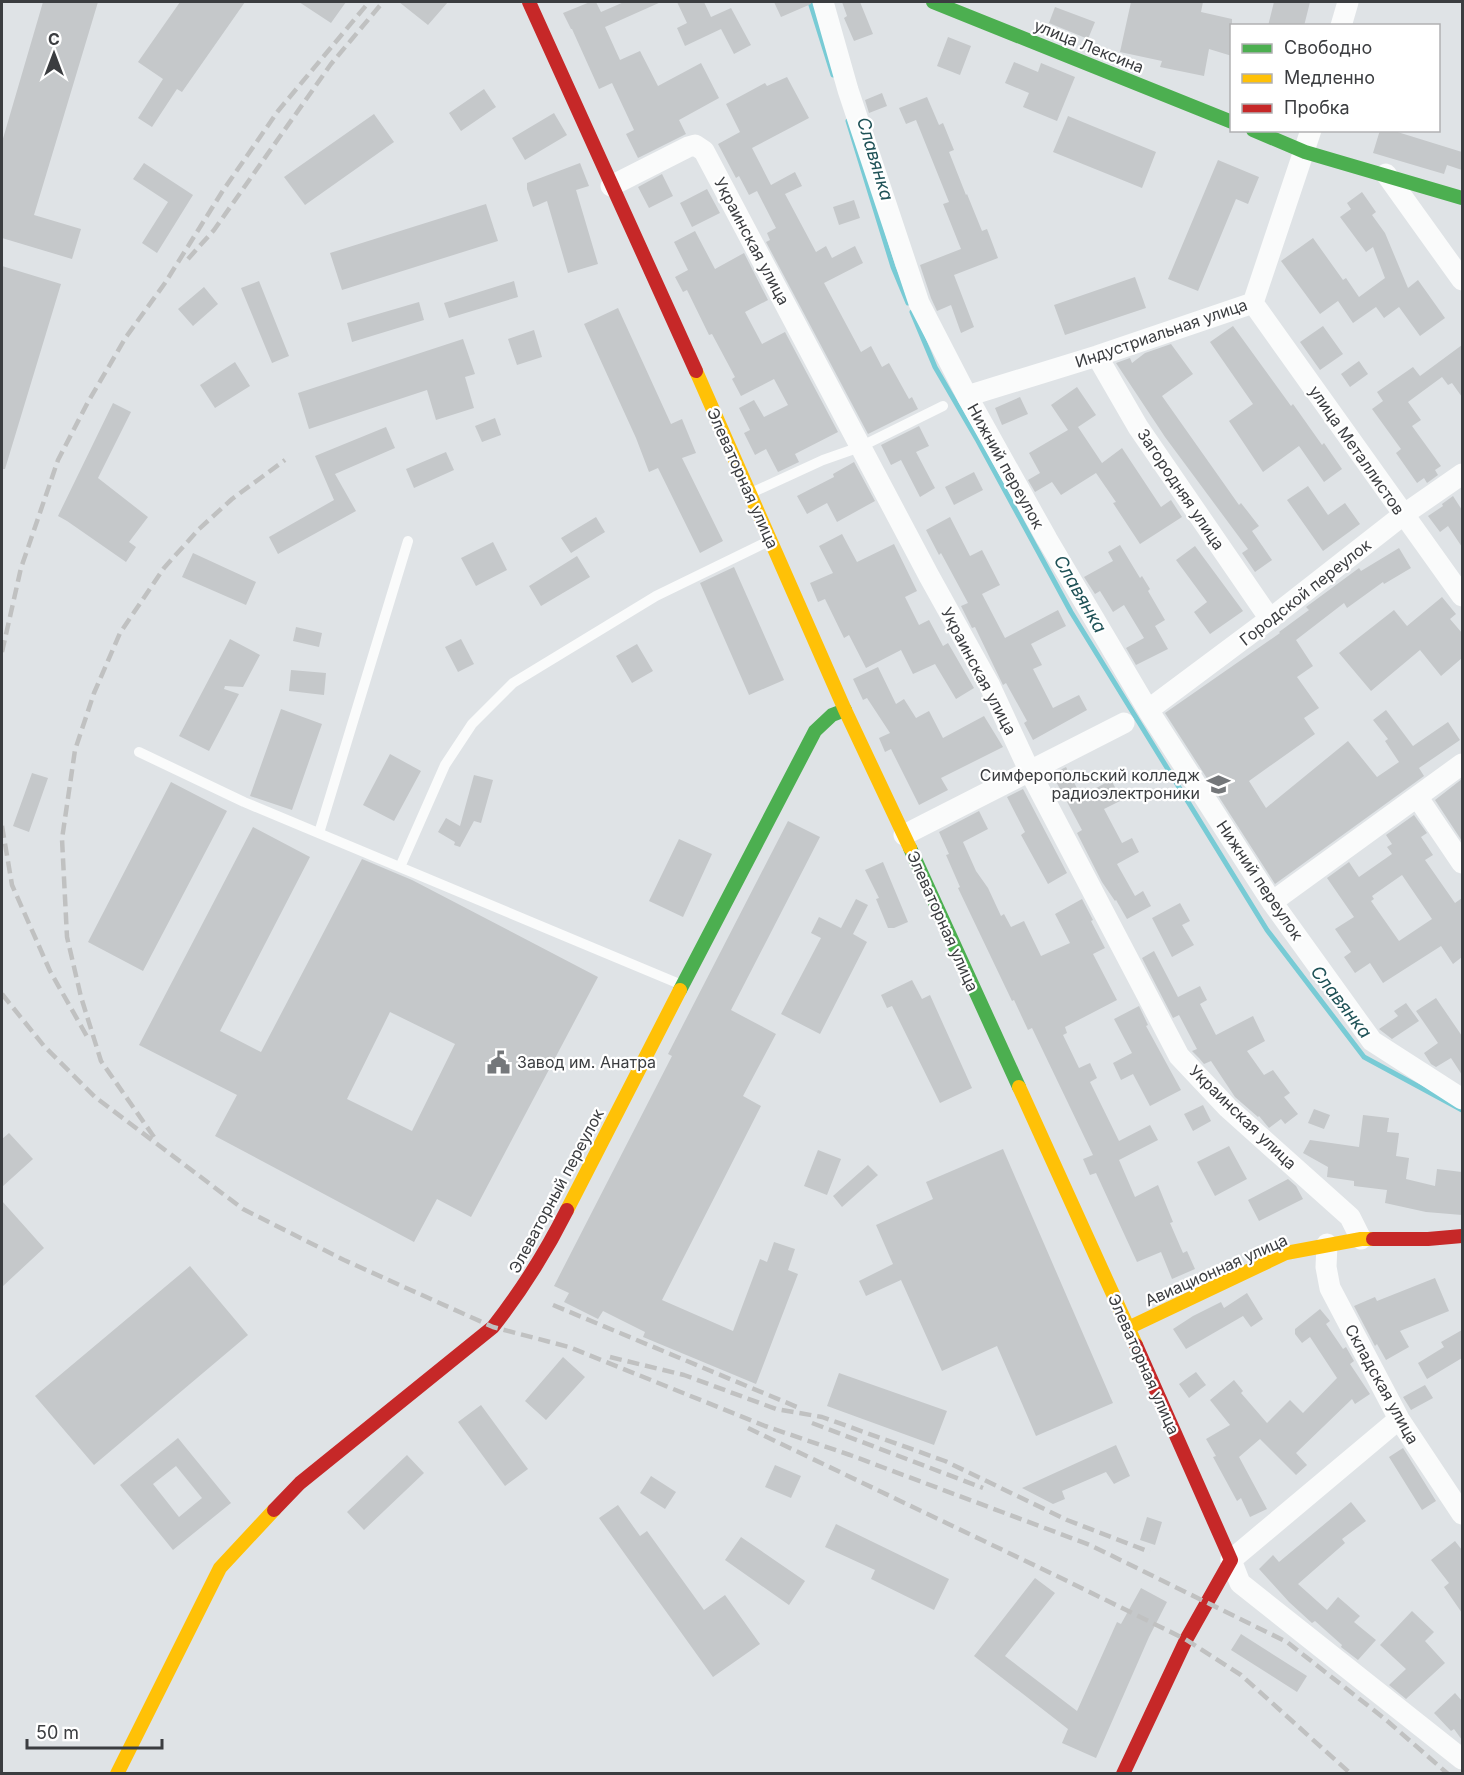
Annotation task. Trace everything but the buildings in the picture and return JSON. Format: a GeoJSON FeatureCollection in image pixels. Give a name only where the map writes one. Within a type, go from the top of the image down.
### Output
{"type":"FeatureCollection","features":[{"type":"Feature","properties":{"kind":"main road","name":"Элеваторная улица"},"geometry":{"type":"LineString","coordinates":[[529,2],[751,493],[844,710],[904,835],[1231,1560]]}},
{"type":"Feature","properties":{"kind":"main road","name":"улица Лексина"},"geometry":{"type":"LineString","coordinates":[[933,2],[1230,121]]}},
{"type":"Feature","properties":{"kind":"main road"},"geometry":{"type":"LineString","coordinates":[[1258,132],[1305,152],[1462,198]]}},
{"type":"Feature","properties":{"kind":"main road","name":"Элеваторный переулок"},"geometry":{"type":"LineString","coordinates":[[117,1773],[220,1568],[300,1483],[492,1327],[516,1299],[549,1246],[754,845],[815,731],[832,715],[844,710]]}},
{"type":"Feature","properties":{"kind":"main road","name":"Авиационная улица"},"geometry":{"type":"LineString","coordinates":[[1128,1328],[1286,1253],[1361,1239],[1428,1239],[1462,1236]]}},
{"type":"Feature","properties":{"kind":"main road"},"geometry":{"type":"LineString","coordinates":[[1123,1773],[1204,1601],[1231,1560]]}},
{"type":"Feature","properties":{"kind":"street","name":"Нижний переулок"},"geometry":{"type":"LineString","coordinates":[[823,2],[848,90],[919,303],[967,396],[1047,539],[1148,710],[1272,902],[1372,1041],[1462,1099]]}},
{"type":"Feature","properties":{"kind":"street"},"geometry":{"type":"LineString","coordinates":[[1342,24],[1348,2]]}},
{"type":"Feature","properties":{"kind":"street","name":"Индустриальная улица"},"geometry":{"type":"LineString","coordinates":[[967,396],[1097,356],[1253,303],[1310,132]]}},
{"type":"Feature","properties":{"kind":"street","name":"Украинская улица"},"geometry":{"type":"LineString","coordinates":[[611,186],[688,147],[695,146],[704,151],[860,447],[989,684],[1029,770],[1179,1056],[1228,1108],[1350,1217],[1361,1239]]}},
{"type":"Feature","properties":{"kind":"street"},"geometry":{"type":"LineString","coordinates":[[1386,174],[1462,280]]}},
{"type":"Feature","properties":{"kind":"street","name":"улица Металлистов"},"geometry":{"type":"LineString","coordinates":[[1253,303],[1462,596]]}},
{"type":"Feature","properties":{"kind":"street","name":"Загородняя улица"},"geometry":{"type":"LineString","coordinates":[[1097,356],[1138,427],[1270,619]]}},
{"type":"Feature","properties":{"kind":"street","name":"Городской переулок"},"geometry":{"type":"LineString","coordinates":[[1148,710],[1270,619],[1403,515],[1462,474]]}},
{"type":"Feature","properties":{"kind":"street"},"geometry":{"type":"LineString","coordinates":[[904,835],[1124,723]]}},
{"type":"Feature","properties":{"kind":"street"},"geometry":{"type":"LineString","coordinates":[[1272,902],[1462,764]]}},
{"type":"Feature","properties":{"kind":"street"},"geometry":{"type":"LineString","coordinates":[[1418,798],[1462,863]]}},
{"type":"Feature","properties":{"kind":"street","name":"Складская улица"},"geometry":{"type":"LineString","coordinates":[[1327,1244],[1326,1267],[1330,1288],[1399,1419],[1462,1514]]}},
{"type":"Feature","properties":{"kind":"street"},"geometry":{"type":"LineString","coordinates":[[1231,1560],[1399,1419]]}},
{"type":"Feature","properties":{"kind":"street","name":"Элеваторная улица"},"geometry":{"type":"LineString","coordinates":[[1231,1560],[1239,1582],[1462,1759]]}},
{"type":"Feature","properties":{"kind":"lane"},"geometry":{"type":"LineString","coordinates":[[751,493],[823,460],[860,447],[943,406]]}},
{"type":"Feature","properties":{"kind":"lane"},"geometry":{"type":"LineString","coordinates":[[400,867],[445,765],[472,724],[513,683],[656,596],[771,539]]}},
{"type":"Feature","properties":{"kind":"lane"},"geometry":{"type":"LineString","coordinates":[[319,833],[408,541]]}},
{"type":"Feature","properties":{"kind":"lane"},"geometry":{"type":"LineString","coordinates":[[139,752],[244,802],[682,985]]}},
{"type":"Feature","properties":{"kind":"waterway","name":"Славянка"},"geometry":{"type":"LineString","coordinates":[[810,2],[833,75]]}},
{"type":"Feature","properties":{"kind":"waterway","name":"Славянка"},"geometry":{"type":"LineString","coordinates":[[848,121],[893,267],[908,303]]}},
{"type":"Feature","properties":{"kind":"waterway","name":"Славянка"},"geometry":{"type":"LineString","coordinates":[[912,312],[935,367],[1071,612],[1267,930],[1364,1057],[1462,1110]]}},
{"type":"Feature","properties":{"kind":"railway"},"geometry":{"type":"LineString","coordinates":[[2,652],[21,568],[58,460],[88,402],[126,337],[165,283],[222,192],[278,111],[369,2]]}},
{"type":"Feature","properties":{"kind":"railway"},"geometry":{"type":"LineString","coordinates":[[188,259],[214,230],[331,64],[383,2]]}},
{"type":"Feature","properties":{"kind":"railway"},"geometry":{"type":"LineString","coordinates":[[154,1137],[101,1061],[81,997],[67,937],[62,839],[75,750],[94,693],[120,633],[164,568],[199,529],[232,499],[285,460]]}},
{"type":"Feature","properties":{"kind":"railway"},"geometry":{"type":"LineString","coordinates":[[2,826],[12,885],[50,971],[89,1040]]}},
{"type":"Feature","properties":{"kind":"railway"},"geometry":{"type":"LineString","coordinates":[[2,994],[44,1046],[95,1097],[243,1209],[344,1260],[493,1327],[569,1347],[765,1426],[850,1455],[1090,1545],[1287,1642],[1385,1719],[1448,1774]]}},
{"type":"Feature","properties":{"kind":"railway"},"geometry":{"type":"LineString","coordinates":[[553,1305],[797,1407]]}},
{"type":"Feature","properties":{"kind":"railway"},"geometry":{"type":"LineString","coordinates":[[610,1357],[684,1375],[776,1409],[822,1417],[945,1461],[1067,1520],[1150,1552]]}},
{"type":"Feature","properties":{"kind":"railway"},"geometry":{"type":"LineString","coordinates":[[812,1423],[983,1488]]}},
{"type":"Feature","properties":{"kind":"railway"},"geometry":{"type":"LineString","coordinates":[[748,1428],[1185,1639],[1241,1675],[1351,1774]]}},
{"type":"Feature","properties":{"kind":"traffic: fast"},"geometry":{"type":"LineString","coordinates":[[933,2],[1230,121]]}},
{"type":"Feature","properties":{"kind":"traffic: fast"},"geometry":{"type":"LineString","coordinates":[[1258,132],[1305,152],[1462,198]]}},
{"type":"Feature","properties":{"kind":"traffic: fast"},"geometry":{"type":"LineString","coordinates":[[680,990],[815,731],[832,715],[845,710]]}},
{"type":"Feature","properties":{"kind":"traffic: fast"},"geometry":{"type":"LineString","coordinates":[[910,848],[1019,1087]]}},
{"type":"Feature","properties":{"kind":"traffic: slow"},"geometry":{"type":"LineString","coordinates":[[696,371],[845,710],[910,848]]}},
{"type":"Feature","properties":{"kind":"traffic: slow"},"geometry":{"type":"LineString","coordinates":[[567,1210],[680,990]]}},
{"type":"Feature","properties":{"kind":"traffic: slow"},"geometry":{"type":"LineString","coordinates":[[1019,1087],[1136,1345]]}},
{"type":"Feature","properties":{"kind":"traffic: slow"},"geometry":{"type":"LineString","coordinates":[[1128,1328],[1286,1253],[1361,1239],[1373,1239]]}},
{"type":"Feature","properties":{"kind":"traffic: slow"},"geometry":{"type":"LineString","coordinates":[[117,1774],[220,1568],[274,1510]]}},
{"type":"Feature","properties":{"kind":"traffic: jam"},"geometry":{"type":"LineString","coordinates":[[529,2],[696,371]]}},
{"type":"Feature","properties":{"kind":"traffic: jam"},"geometry":{"type":"LineString","coordinates":[[274,1510],[300,1483],[493,1327],[533,1270],[567,1210]]}},
{"type":"Feature","properties":{"kind":"traffic: jam"},"geometry":{"type":"LineString","coordinates":[[1373,1239],[1428,1239],[1462,1236]]}},
{"type":"Feature","properties":{"kind":"traffic: jam"},"geometry":{"type":"LineString","coordinates":[[1123,1774],[1187,1638],[1231,1560],[1136,1345]]}},
{"type":"Feature","properties":{"kind":"place","name":"Симферопольский колледж радиоэлектроники"},"geometry":{"type":"Point","coordinates":[1218,784]}},
{"type":"Feature","properties":{"kind":"place","name":"Завод им. Анатра"},"geometry":{"type":"Point","coordinates":[499,1062]}}]}
